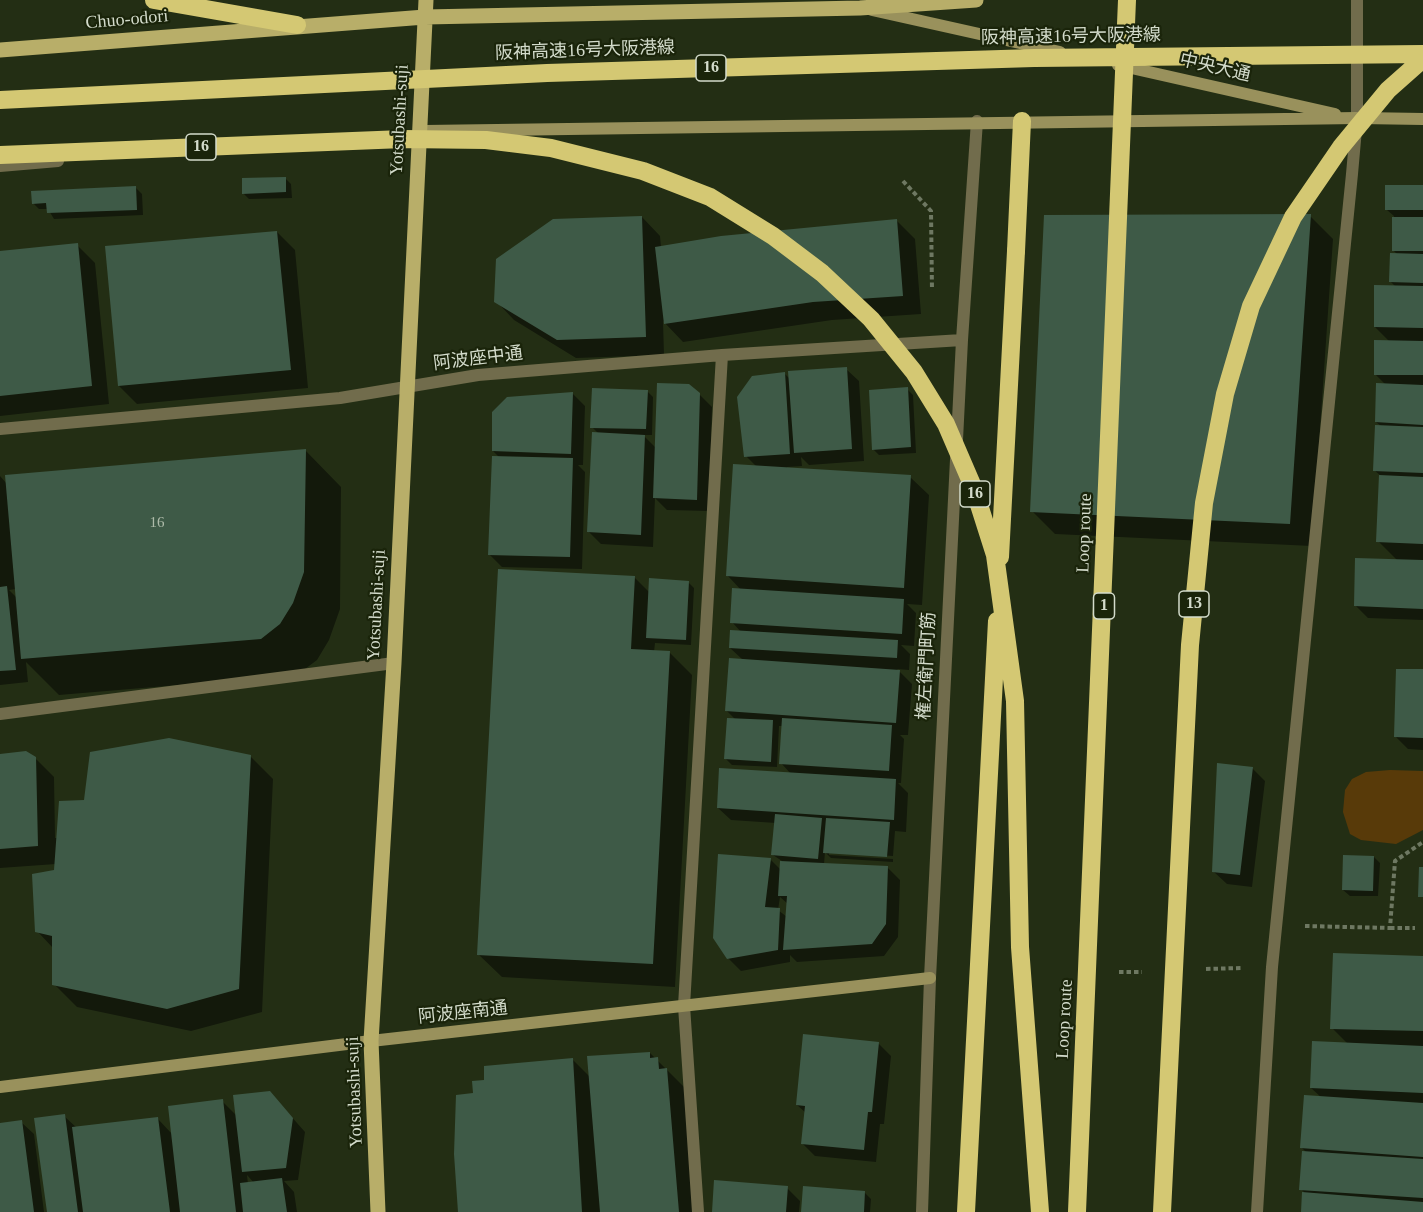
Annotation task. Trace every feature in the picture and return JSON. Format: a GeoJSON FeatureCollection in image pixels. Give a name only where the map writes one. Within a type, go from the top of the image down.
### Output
{"type":"FeatureCollection","features":[{"type":"Feature","properties":{"kind":"highway"},"geometry":{"type":"LineString","coordinates":[[154,0],[297,26]]}},
{"type":"Feature","properties":{"kind":"highway","name":"Loop route"},"geometry":{"type":"LineString","coordinates":[[1077,1212],[1127,0]]}},
{"type":"Feature","properties":{"kind":"highway","name":"阪神高速16号大阪港線"},"geometry":{"type":"LineString","coordinates":[[0,100],[547,73],[1034,58],[1423,54]]}},
{"type":"Feature","properties":{"kind":"highway","name":"13"},"geometry":{"type":"LineString","coordinates":[[1162,1212],[1190,645],[1204,503],[1225,394],[1251,306],[1293,217],[1341,147],[1388,90],[1423,59]]}},
{"type":"Feature","properties":{"kind":"highway"},"geometry":{"type":"LineString","coordinates":[[966,1212],[1023,121]]}},
{"type":"Feature","properties":{"kind":"highway","name":"16"},"geometry":{"type":"LineString","coordinates":[[0,155],[403,139],[486,140],[551,148],[643,171],[710,197],[772,236],[822,273],[871,320],[914,372],[946,424],[974,489],[995,555],[1015,702],[1020,947],[1040,1212]]}},
{"type":"Feature","properties":{"kind":"main road","name":"Yotsubashi-suji"},"geometry":{"type":"LineString","coordinates":[[378,1212],[371,1041],[394,663],[426,0]]}},
{"type":"Feature","properties":{"kind":"main road","name":"Chuo-odori"},"geometry":{"type":"LineString","coordinates":[[0,50],[425,17],[860,8],[976,0]]}},
{"type":"Feature","properties":{"kind":"street"},"geometry":{"type":"LineString","coordinates":[[1257,1212],[1276,926],[1357,118],[1357,0]]}},
{"type":"Feature","properties":{"kind":"street","name":"中央大通"},"geometry":{"type":"LineString","coordinates":[[860,8],[1357,118],[1423,119]]}},
{"type":"Feature","properties":{"kind":"street"},"geometry":{"type":"LineString","coordinates":[[0,166],[418,131],[977,121],[1357,118]]}},
{"type":"Feature","properties":{"kind":"street","name":"権左衛門町筋"},"geometry":{"type":"LineString","coordinates":[[922,1212],[930,978],[962,340],[977,121]]}},
{"type":"Feature","properties":{"kind":"street","name":"阿波座中通"},"geometry":{"type":"LineString","coordinates":[[0,429],[340,398],[478,375],[722,355],[962,340]]}},
{"type":"Feature","properties":{"kind":"street"},"geometry":{"type":"LineString","coordinates":[[698,1212],[684,1006],[722,355]]}},
{"type":"Feature","properties":{"kind":"street"},"geometry":{"type":"LineString","coordinates":[[0,714],[394,663]]}},
{"type":"Feature","properties":{"kind":"street","name":"阿波座南通"},"geometry":{"type":"LineString","coordinates":[[0,1087],[371,1041],[930,978]]}},
{"type":"Feature","properties":{"kind":"path"},"geometry":{"type":"LineString","coordinates":[[903,182],[931,211],[932,302]]}},
{"type":"Feature","properties":{"kind":"path"},"geometry":{"type":"LineString","coordinates":[[1390,928],[1395,861],[1423,842]]}},
{"type":"Feature","properties":{"kind":"path"},"geometry":{"type":"LineString","coordinates":[[1276,926],[1415,928]]}},
{"type":"Feature","properties":{"kind":"shaded area"},"geometry":{"type":"Polygon","coordinates":[[[1423,771],[1423,830],[1396,844],[1361,840],[1350,834],[1343,812],[1345,790],[1352,779],[1366,772],[1423,771]]]}},
{"type":"Feature","properties":{"kind":"building"},"geometry":{"type":"Polygon","coordinates":[[[286,177],[286,192],[242,194],[242,178],[286,177]]]}},
{"type":"Feature","properties":{"kind":"building"},"geometry":{"type":"Polygon","coordinates":[[[1385,185],[1423,185],[1423,210],[1385,210],[1385,185]]]}},
{"type":"Feature","properties":{"kind":"building"},"geometry":{"type":"Polygon","coordinates":[[[136,186],[137,210],[47,213],[46,203],[32,204],[31,191],[136,186]]]}},
{"type":"Feature","properties":{"kind":"building"},"geometry":{"type":"Polygon","coordinates":[[[1311,214],[1290,524],[1030,512],[1044,215],[1311,214]]]}},
{"type":"Feature","properties":{"kind":"building"},"geometry":{"type":"Polygon","coordinates":[[[642,216],[646,337],[557,340],[494,302],[496,259],[553,219],[642,216]]]}},
{"type":"Feature","properties":{"kind":"building"},"geometry":{"type":"Polygon","coordinates":[[[1392,217],[1423,217],[1423,251],[1392,251],[1392,217]]]}},
{"type":"Feature","properties":{"kind":"building"},"geometry":{"type":"Polygon","coordinates":[[[897,219],[903,296],[813,302],[664,324],[655,247],[721,236],[897,219]]]}},
{"type":"Feature","properties":{"kind":"building"},"geometry":{"type":"Polygon","coordinates":[[[277,231],[291,370],[118,386],[105,246],[277,231]]]}},
{"type":"Feature","properties":{"kind":"building"},"geometry":{"type":"Polygon","coordinates":[[[78,243],[92,386],[0,396],[0,251],[78,243]]]}},
{"type":"Feature","properties":{"kind":"building"},"geometry":{"type":"Polygon","coordinates":[[[1390,253],[1423,254],[1423,283],[1389,282],[1390,253]]]}},
{"type":"Feature","properties":{"kind":"building"},"geometry":{"type":"Polygon","coordinates":[[[1374,285],[1423,286],[1423,328],[1374,327],[1374,285]]]}},
{"type":"Feature","properties":{"kind":"building"},"geometry":{"type":"Polygon","coordinates":[[[1374,340],[1423,341],[1423,375],[1374,375],[1374,340]]]}},
{"type":"Feature","properties":{"kind":"building"},"geometry":{"type":"Polygon","coordinates":[[[847,367],[852,449],[794,453],[788,371],[847,367]]]}},
{"type":"Feature","properties":{"kind":"building"},"geometry":{"type":"Polygon","coordinates":[[[785,372],[790,454],[744,457],[737,397],[752,376],[785,372]]]}},
{"type":"Feature","properties":{"kind":"building"},"geometry":{"type":"Polygon","coordinates":[[[657,383],[689,384],[700,393],[697,500],[653,498],[657,383]]]}},
{"type":"Feature","properties":{"kind":"building"},"geometry":{"type":"Polygon","coordinates":[[[1376,383],[1423,385],[1423,425],[1375,422],[1376,383]]]}},
{"type":"Feature","properties":{"kind":"building"},"geometry":{"type":"Polygon","coordinates":[[[908,387],[911,447],[872,450],[869,390],[908,387]]]}},
{"type":"Feature","properties":{"kind":"building"},"geometry":{"type":"Polygon","coordinates":[[[592,388],[648,390],[646,429],[590,428],[592,388]]]}},
{"type":"Feature","properties":{"kind":"building"},"geometry":{"type":"Polygon","coordinates":[[[573,392],[571,454],[492,451],[492,412],[507,397],[573,392]]]}},
{"type":"Feature","properties":{"kind":"building"},"geometry":{"type":"Polygon","coordinates":[[[1375,425],[1423,427],[1423,473],[1373,471],[1375,425]]]}},
{"type":"Feature","properties":{"kind":"building"},"geometry":{"type":"Polygon","coordinates":[[[592,432],[645,435],[641,535],[587,532],[592,432]]]}},
{"type":"Feature","properties":{"kind":"building"},"geometry":{"type":"Polygon","coordinates":[[[306,449],[304,572],[293,603],[280,624],[261,639],[21,659],[5,475],[306,449]]]}},
{"type":"Feature","properties":{"kind":"building"},"geometry":{"type":"Polygon","coordinates":[[[492,456],[573,458],[570,557],[488,555],[492,456]]]}},
{"type":"Feature","properties":{"kind":"building"},"geometry":{"type":"Polygon","coordinates":[[[733,464],[911,475],[904,588],[726,576],[733,464]]]}},
{"type":"Feature","properties":{"kind":"building"},"geometry":{"type":"Polygon","coordinates":[[[1379,475],[1423,477],[1423,544],[1376,542],[1379,475]]]}},
{"type":"Feature","properties":{"kind":"building"},"geometry":{"type":"Polygon","coordinates":[[[1355,558],[1423,560],[1423,609],[1354,606],[1355,558]]]}},
{"type":"Feature","properties":{"kind":"building"},"geometry":{"type":"Polygon","coordinates":[[[498,569],[635,576],[631,649],[670,651],[653,964],[477,955],[498,569]]]}},
{"type":"Feature","properties":{"kind":"building"},"geometry":{"type":"Polygon","coordinates":[[[649,578],[689,581],[686,640],[646,638],[649,578]]]}},
{"type":"Feature","properties":{"kind":"building"},"geometry":{"type":"Polygon","coordinates":[[[7,586],[16,670],[0,671],[0,587],[7,586]]]}},
{"type":"Feature","properties":{"kind":"building"},"geometry":{"type":"Polygon","coordinates":[[[732,588],[904,599],[902,634],[730,623],[732,588]]]}},
{"type":"Feature","properties":{"kind":"building"},"geometry":{"type":"Polygon","coordinates":[[[730,630],[898,640],[897,658],[729,648],[730,630]]]}},
{"type":"Feature","properties":{"kind":"building"},"geometry":{"type":"Polygon","coordinates":[[[729,658],[900,670],[896,723],[725,711],[729,658]]]}},
{"type":"Feature","properties":{"kind":"building"},"geometry":{"type":"Polygon","coordinates":[[[1396,669],[1423,669],[1423,738],[1394,737],[1396,669]]]}},
{"type":"Feature","properties":{"kind":"building"},"geometry":{"type":"Polygon","coordinates":[[[727,718],[773,720],[771,762],[724,759],[727,718]]]}},
{"type":"Feature","properties":{"kind":"building"},"geometry":{"type":"Polygon","coordinates":[[[782,718],[892,725],[889,771],[779,764],[782,718]]]}},
{"type":"Feature","properties":{"kind":"building"},"geometry":{"type":"Polygon","coordinates":[[[169,738],[251,755],[239,989],[167,1009],[52,985],[52,936],[35,932],[32,874],[54,870],[59,801],[84,800],[90,752],[169,738]]]}},
{"type":"Feature","properties":{"kind":"building"},"geometry":{"type":"Polygon","coordinates":[[[26,751],[36,757],[38,846],[0,849],[0,754],[26,751]]]}},
{"type":"Feature","properties":{"kind":"building"},"geometry":{"type":"Polygon","coordinates":[[[1217,763],[1253,767],[1240,875],[1212,872],[1217,763]]]}},
{"type":"Feature","properties":{"kind":"building"},"geometry":{"type":"Polygon","coordinates":[[[719,768],[896,779],[894,820],[717,808],[719,768]]]}},
{"type":"Feature","properties":{"kind":"building"},"geometry":{"type":"Polygon","coordinates":[[[775,814],[822,818],[818,859],[771,855],[775,814]]]}},
{"type":"Feature","properties":{"kind":"building"},"geometry":{"type":"Polygon","coordinates":[[[826,818],[890,822],[887,857],[823,853],[826,818]]]}},
{"type":"Feature","properties":{"kind":"building"},"geometry":{"type":"Polygon","coordinates":[[[718,854],[771,858],[765,907],[780,908],[778,950],[727,959],[713,938],[718,854]]]}},
{"type":"Feature","properties":{"kind":"building"},"geometry":{"type":"Polygon","coordinates":[[[1343,855],[1374,856],[1373,891],[1342,890],[1343,855]]]}},
{"type":"Feature","properties":{"kind":"building"},"geometry":{"type":"Polygon","coordinates":[[[780,861],[888,866],[886,924],[872,944],[783,950],[787,896],[778,896],[780,861]]]}},
{"type":"Feature","properties":{"kind":"building"},"geometry":{"type":"Polygon","coordinates":[[[1419,867],[1423,867],[1423,897],[1418,897],[1419,867]]]}},
{"type":"Feature","properties":{"kind":"building"},"geometry":{"type":"Polygon","coordinates":[[[1333,953],[1423,956],[1423,1031],[1330,1029],[1333,953]]]}},
{"type":"Feature","properties":{"kind":"building"},"geometry":{"type":"Polygon","coordinates":[[[803,1034],[879,1042],[872,1112],[868,1112],[864,1150],[801,1144],[805,1106],[796,1105],[803,1034]]]}},
{"type":"Feature","properties":{"kind":"building"},"geometry":{"type":"Polygon","coordinates":[[[1312,1041],[1423,1046],[1423,1093],[1310,1088],[1312,1041]]]}},
{"type":"Feature","properties":{"kind":"building"},"geometry":{"type":"Polygon","coordinates":[[[650,1052],[650,1058],[658,1057],[659,1069],[667,1068],[679,1212],[600,1212],[587,1056],[650,1052]]]}},
{"type":"Feature","properties":{"kind":"building"},"geometry":{"type":"Polygon","coordinates":[[[573,1058],[582,1212],[458,1212],[454,1154],[456,1095],[473,1093],[472,1081],[484,1080],[484,1066],[573,1058]]]}},
{"type":"Feature","properties":{"kind":"building"},"geometry":{"type":"Polygon","coordinates":[[[270,1091],[293,1118],[286,1168],[242,1172],[233,1095],[270,1091]]]}},
{"type":"Feature","properties":{"kind":"building"},"geometry":{"type":"Polygon","coordinates":[[[1304,1095],[1423,1103],[1423,1157],[1300,1148],[1304,1095]]]}},
{"type":"Feature","properties":{"kind":"building"},"geometry":{"type":"Polygon","coordinates":[[[223,1099],[236,1212],[180,1212],[168,1106],[223,1099]]]}},
{"type":"Feature","properties":{"kind":"building"},"geometry":{"type":"Polygon","coordinates":[[[65,1114],[78,1212],[47,1212],[34,1118],[65,1114]]]}},
{"type":"Feature","properties":{"kind":"building"},"geometry":{"type":"Polygon","coordinates":[[[158,1117],[170,1212],[83,1212],[72,1127],[158,1117]]]}},
{"type":"Feature","properties":{"kind":"building"},"geometry":{"type":"Polygon","coordinates":[[[22,1120],[34,1212],[0,1212],[0,1123],[22,1120]]]}},
{"type":"Feature","properties":{"kind":"building"},"geometry":{"type":"Polygon","coordinates":[[[1302,1151],[1423,1159],[1423,1198],[1299,1190],[1302,1151]]]}},
{"type":"Feature","properties":{"kind":"building"},"geometry":{"type":"Polygon","coordinates":[[[282,1178],[287,1212],[243,1212],[240,1183],[282,1178]]]}},
{"type":"Feature","properties":{"kind":"building"},"geometry":{"type":"Polygon","coordinates":[[[714,1180],[788,1186],[786,1212],[712,1212],[714,1180]]]}},
{"type":"Feature","properties":{"kind":"building"},"geometry":{"type":"Polygon","coordinates":[[[803,1186],[865,1191],[864,1212],[801,1212],[803,1186]]]}},
{"type":"Feature","properties":{"kind":"building"},"geometry":{"type":"Polygon","coordinates":[[[1302,1192],[1423,1202],[1423,1212],[1301,1212],[1302,1192]]]}}]}
